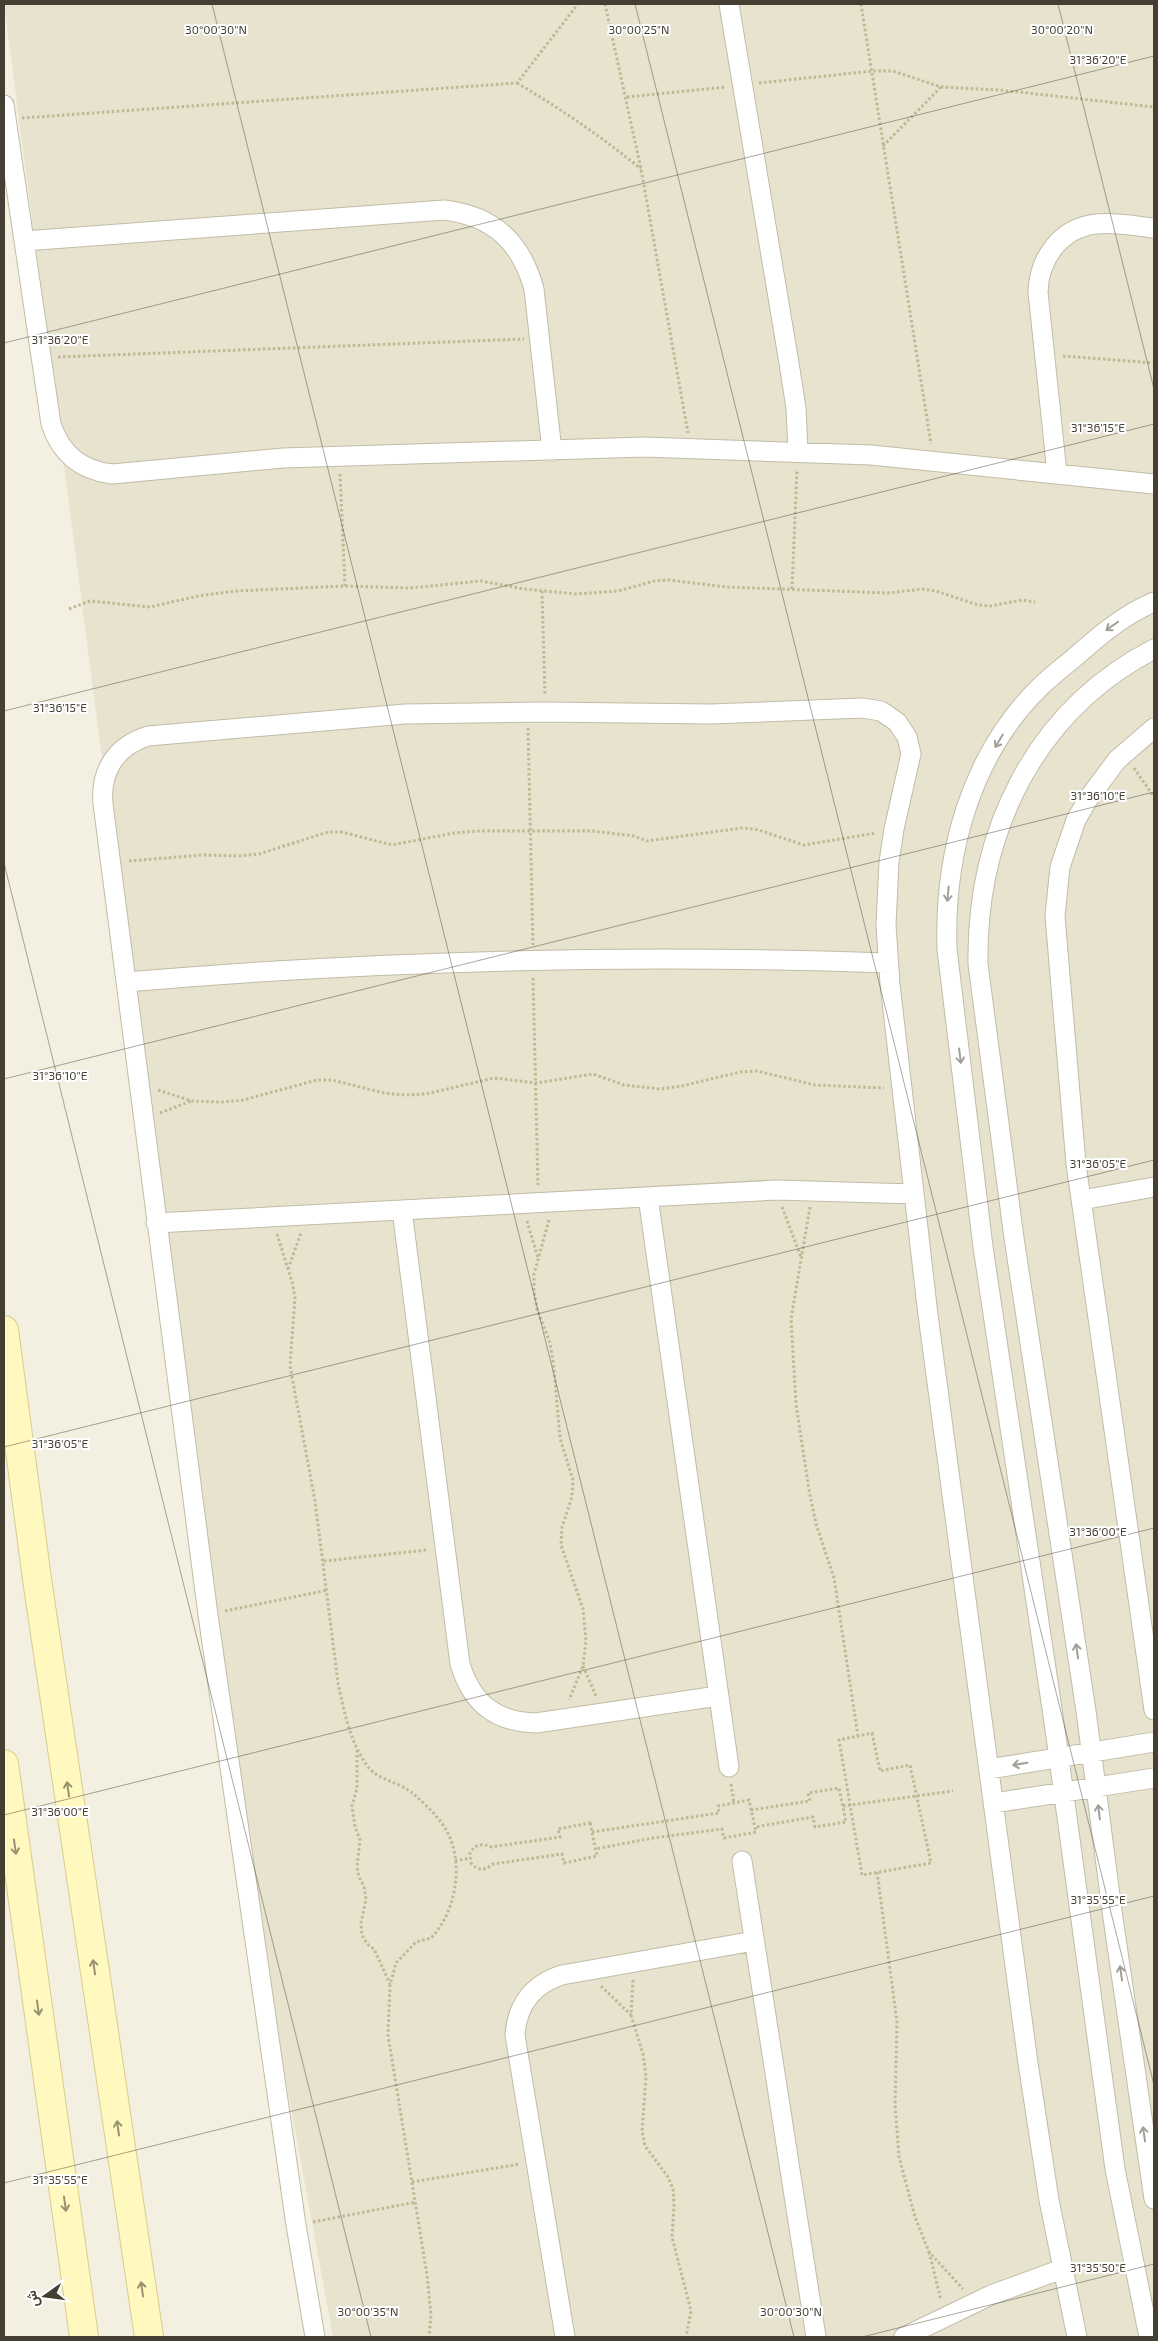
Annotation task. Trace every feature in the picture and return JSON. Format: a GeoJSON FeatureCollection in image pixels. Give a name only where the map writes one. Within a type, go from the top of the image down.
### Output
{"type":"FeatureCollection","features":[{"type":"Feature","properties":{"kind":"main road"},"geometry":{"type":"LineString","coordinates":[[4,1330],[39,1589],[149,2337]]}},
{"type":"Feature","properties":{"kind":"main road"},"geometry":{"type":"LineString","coordinates":[[4,1764],[84,2337]]}},
{"type":"Feature","properties":{"kind":"street"},"geometry":{"type":"LineString","coordinates":[[729,4],[796,408],[798,451]]}},
{"type":"Feature","properties":{"kind":"street"},"geometry":{"type":"LineString","coordinates":[[5,112],[51,424],[55,437],[70,458],[89,469],[112,474],[284,458],[644,448],[798,451],[933,460],[1154,484]]}},
{"type":"Feature","properties":{"kind":"street"},"geometry":{"type":"LineString","coordinates":[[24,241],[435,211],[461,212],[492,225],[514,246],[522,258],[534,289],[552,451]]}},
{"type":"Feature","properties":{"kind":"street"},"geometry":{"type":"LineString","coordinates":[[1057,473],[1038,281],[1043,264],[1052,249],[1071,232],[1095,224],[1154,228]]}},
{"type":"Feature","properties":{"kind":"street"},"geometry":{"type":"LineString","coordinates":[[1149,2337],[1115,2168],[1059,1757],[983,1247],[947,949],[948,890],[952,861],[968,804],[989,757],[1018,713],[1039,688],[1107,629],[1154,602]]}},
{"type":"Feature","properties":{"kind":"street"},"geometry":{"type":"LineString","coordinates":[[1154,649],[1123,667],[1080,702],[1044,744],[1028,767],[1002,820],[992,848],[980,905],[978,934],[978,964],[1014,1238],[1091,1752],[1154,2199]]}},
{"type":"Feature","properties":{"kind":"street"},"geometry":{"type":"LineString","coordinates":[[315,2337],[296,2225],[208,1615],[110,862],[103,804],[103,781],[112,760],[128,745],[148,736],[405,714],[545,712],[710,714],[862,708],[881,712],[889,716],[903,729],[911,754],[894,830],[887,896],[888,963],[928,1315],[1038,2131],[1062,2269],[1077,2337]]}},
{"type":"Feature","properties":{"kind":"street"},"geometry":{"type":"LineString","coordinates":[[1154,728],[1124,753],[1101,778],[1076,820],[1064,851],[1056,891],[1056,941],[1076,1164],[1154,1710]]}},
{"type":"Feature","properties":{"kind":"street"},"geometry":{"type":"LineString","coordinates":[[126,982],[316,967],[506,959],[697,958],[888,963]]}},
{"type":"Feature","properties":{"kind":"street"},"geometry":{"type":"LineString","coordinates":[[1082,1200],[1154,1187]]}},
{"type":"Feature","properties":{"kind":"street"},"geometry":{"type":"LineString","coordinates":[[156,1223],[776,1190],[914,1194]]}},
{"type":"Feature","properties":{"kind":"street"},"geometry":{"type":"LineString","coordinates":[[648,1197],[728,1767]]}},
{"type":"Feature","properties":{"kind":"street"},"geometry":{"type":"LineString","coordinates":[[402,1210],[460,1664],[470,1688],[485,1706],[509,1720],[536,1723],[718,1696]]}},
{"type":"Feature","properties":{"kind":"street"},"geometry":{"type":"LineString","coordinates":[[989,1769],[1154,1742]]}},
{"type":"Feature","properties":{"kind":"street"},"geometry":{"type":"LineString","coordinates":[[994,1803],[1154,1778]]}},
{"type":"Feature","properties":{"kind":"street"},"geometry":{"type":"LineString","coordinates":[[742,1861],[816,2337]]}},
{"type":"Feature","properties":{"kind":"street"},"geometry":{"type":"LineString","coordinates":[[565,2337],[516,2046],[516,2024],[523,2004],[540,1985],[550,1979],[582,1971],[754,1941]]}},
{"type":"Feature","properties":{"kind":"street"},"geometry":{"type":"LineString","coordinates":[[904,2337],[975,2302],[1062,2269]]}},
{"type":"Feature","properties":{"kind":"path"},"geometry":{"type":"LineString","coordinates":[[517,83],[578,4]]}},
{"type":"Feature","properties":{"kind":"path"},"geometry":{"type":"LineString","coordinates":[[605,4],[641,169],[690,449]]}},
{"type":"Feature","properties":{"kind":"path"},"geometry":{"type":"LineString","coordinates":[[862,4],[933,460]]}},
{"type":"Feature","properties":{"kind":"path"},"geometry":{"type":"LineString","coordinates":[[873,70],[893,71],[941,87],[1000,90],[1154,107]]}},
{"type":"Feature","properties":{"kind":"path"},"geometry":{"type":"LineString","coordinates":[[5,112],[517,83],[561,109],[596,133],[641,169]]}},
{"type":"Feature","properties":{"kind":"path"},"geometry":{"type":"LineString","coordinates":[[883,146],[941,87]]}},
{"type":"Feature","properties":{"kind":"path"},"geometry":{"type":"LineString","coordinates":[[41,357],[539,338]]}},
{"type":"Feature","properties":{"kind":"path"},"geometry":{"type":"LineString","coordinates":[[1045,354],[1154,364]]}},
{"type":"Feature","properties":{"kind":"path"},"geometry":{"type":"LineString","coordinates":[[792,589],[798,451]]}},
{"type":"Feature","properties":{"kind":"path"},"geometry":{"type":"LineString","coordinates":[[340,457],[345,586]]}},
{"type":"Feature","properties":{"kind":"path"},"geometry":{"type":"LineString","coordinates":[[69,609],[90,601],[150,607],[222,592],[345,586],[409,588],[481,581],[542,591],[576,594],[599,593],[669,580],[704,586],[888,593],[922,589],[936,591],[978,605],[990,606],[1022,600],[1035,602]]}},
{"type":"Feature","properties":{"kind":"path"},"geometry":{"type":"LineString","coordinates":[[542,591],[545,712]]}},
{"type":"Feature","properties":{"kind":"path"},"geometry":{"type":"LineString","coordinates":[[1124,753],[1154,797]]}},
{"type":"Feature","properties":{"kind":"path"},"geometry":{"type":"LineString","coordinates":[[110,862],[202,854],[239,856],[258,854],[328,832],[342,832],[392,845],[454,832],[592,830],[634,836],[647,841],[742,828],[754,829],[804,845],[894,830]]}},
{"type":"Feature","properties":{"kind":"path"},"geometry":{"type":"LineString","coordinates":[[138,1083],[192,1101],[222,1102],[243,1100],[317,1080],[341,1081],[384,1093],[406,1095],[426,1094],[494,1078],[536,1082],[593,1074],[624,1085],[660,1089],[748,1072],[783,1076],[815,1085],[903,1089]]}},
{"type":"Feature","properties":{"kind":"path"},"geometry":{"type":"LineString","coordinates":[[143,1120],[192,1101]]}},
{"type":"Feature","properties":{"kind":"path"},"geometry":{"type":"LineString","coordinates":[[776,1190],[801,1258]]}},
{"type":"Feature","properties":{"kind":"path"},"geometry":{"type":"LineString","coordinates":[[813,1191],[791,1318],[796,1404],[816,1524],[834,1578],[858,1736]]}},
{"type":"Feature","properties":{"kind":"path"},"geometry":{"type":"LineString","coordinates":[[555,1202],[534,1274],[534,1291],[537,1308],[550,1343],[560,1438],[573,1480],[572,1497],[562,1527],[561,1545],[583,1609],[586,1640],[583,1666],[561,1719]]}},
{"type":"Feature","properties":{"kind":"path"},"geometry":{"type":"LineString","coordinates":[[522,1204],[538,1258]]}},
{"type":"Feature","properties":{"kind":"path"},"geometry":{"type":"LineString","coordinates":[[288,1270],[307,1215]]}},
{"type":"Feature","properties":{"kind":"path"},"geometry":{"type":"LineString","coordinates":[[271,1217],[295,1297],[290,1366],[324,1561],[338,1683],[357,1750],[357,1788],[352,1806],[355,1828],[360,1840],[357,1866],[366,1899],[361,1923],[362,1935],[367,1944],[374,1949],[390,1985]]}},
{"type":"Feature","properties":{"kind":"path"},"geometry":{"type":"LineString","coordinates":[[324,1561],[445,1548]]}},
{"type":"Feature","properties":{"kind":"path"},"geometry":{"type":"LineString","coordinates":[[208,1615],[328,1590]]}},
{"type":"Feature","properties":{"kind":"path"},"geometry":{"type":"LineString","coordinates":[[583,1666],[603,1713]]}},
{"type":"Feature","properties":{"kind":"path"},"geometry":{"type":"LineString","coordinates":[[872,1733],[880,1770],[910,1765],[917,1796],[931,1862],[862,1875],[839,1740],[872,1733]]}},
{"type":"Feature","properties":{"kind":"path"},"geometry":{"type":"LineString","coordinates":[[357,1750],[371,1770],[408,1790],[437,1818],[446,1829],[455,1861],[456,1881],[449,1908],[431,1938],[416,1942],[396,1963],[390,1985],[388,2036],[430,2298],[429,2337]]}},
{"type":"Feature","properties":{"kind":"path"},"geometry":{"type":"LineString","coordinates":[[751,1810],[810,1801],[808,1793],[839,1788],[846,1822],[815,1827],[813,1817],[755,1827]]}},
{"type":"Feature","properties":{"kind":"path"},"geometry":{"type":"LineString","coordinates":[[843,1806],[953,1791]]}},
{"type":"Feature","properties":{"kind":"path"},"geometry":{"type":"LineString","coordinates":[[592,1832],[719,1813],[718,1806],[749,1800],[756,1832],[724,1838],[722,1829],[653,1838],[595,1849]]}},
{"type":"Feature","properties":{"kind":"path"},"geometry":{"type":"LineString","coordinates":[[590,1823],[595,1849],[597,1856],[564,1862],[562,1854],[493,1864],[484,1870],[474,1867],[470,1858],[473,1849],[481,1844],[491,1848],[560,1837],[558,1829],[590,1823]]}},
{"type":"Feature","properties":{"kind":"path"},"geometry":{"type":"LineString","coordinates":[[455,1861],[470,1858]]}},
{"type":"Feature","properties":{"kind":"path"},"geometry":{"type":"LineString","coordinates":[[877,1872],[897,2022],[896,2104],[899,2157],[915,2218],[929,2252],[945,2316]]}},
{"type":"Feature","properties":{"kind":"path"},"geometry":{"type":"LineString","coordinates":[[636,1962],[631,1997],[631,2015],[646,2076],[642,2131],[645,2146],[668,2177],[673,2189],[672,2237],[691,2311],[686,2337]]}},
{"type":"Feature","properties":{"kind":"path"},"geometry":{"type":"LineString","coordinates":[[582,1971],[617,2000],[631,2015]]}},
{"type":"Feature","properties":{"kind":"path"},"geometry":{"type":"LineString","coordinates":[[412,2182],[536,2162]]}},
{"type":"Feature","properties":{"kind":"path"},"geometry":{"type":"LineString","coordinates":[[296,2225],[416,2202]]}},
{"type":"Feature","properties":{"kind":"path"},"geometry":{"type":"LineString","coordinates":[[929,2252],[975,2302]]}},
{"type":"Feature","properties":{"kind":"shaded area"},"geometry":{"type":"Polygon","coordinates":[[[4,4],[1154,4],[1154,2337],[333,2337],[244,1851],[4,4]]]}}]}
